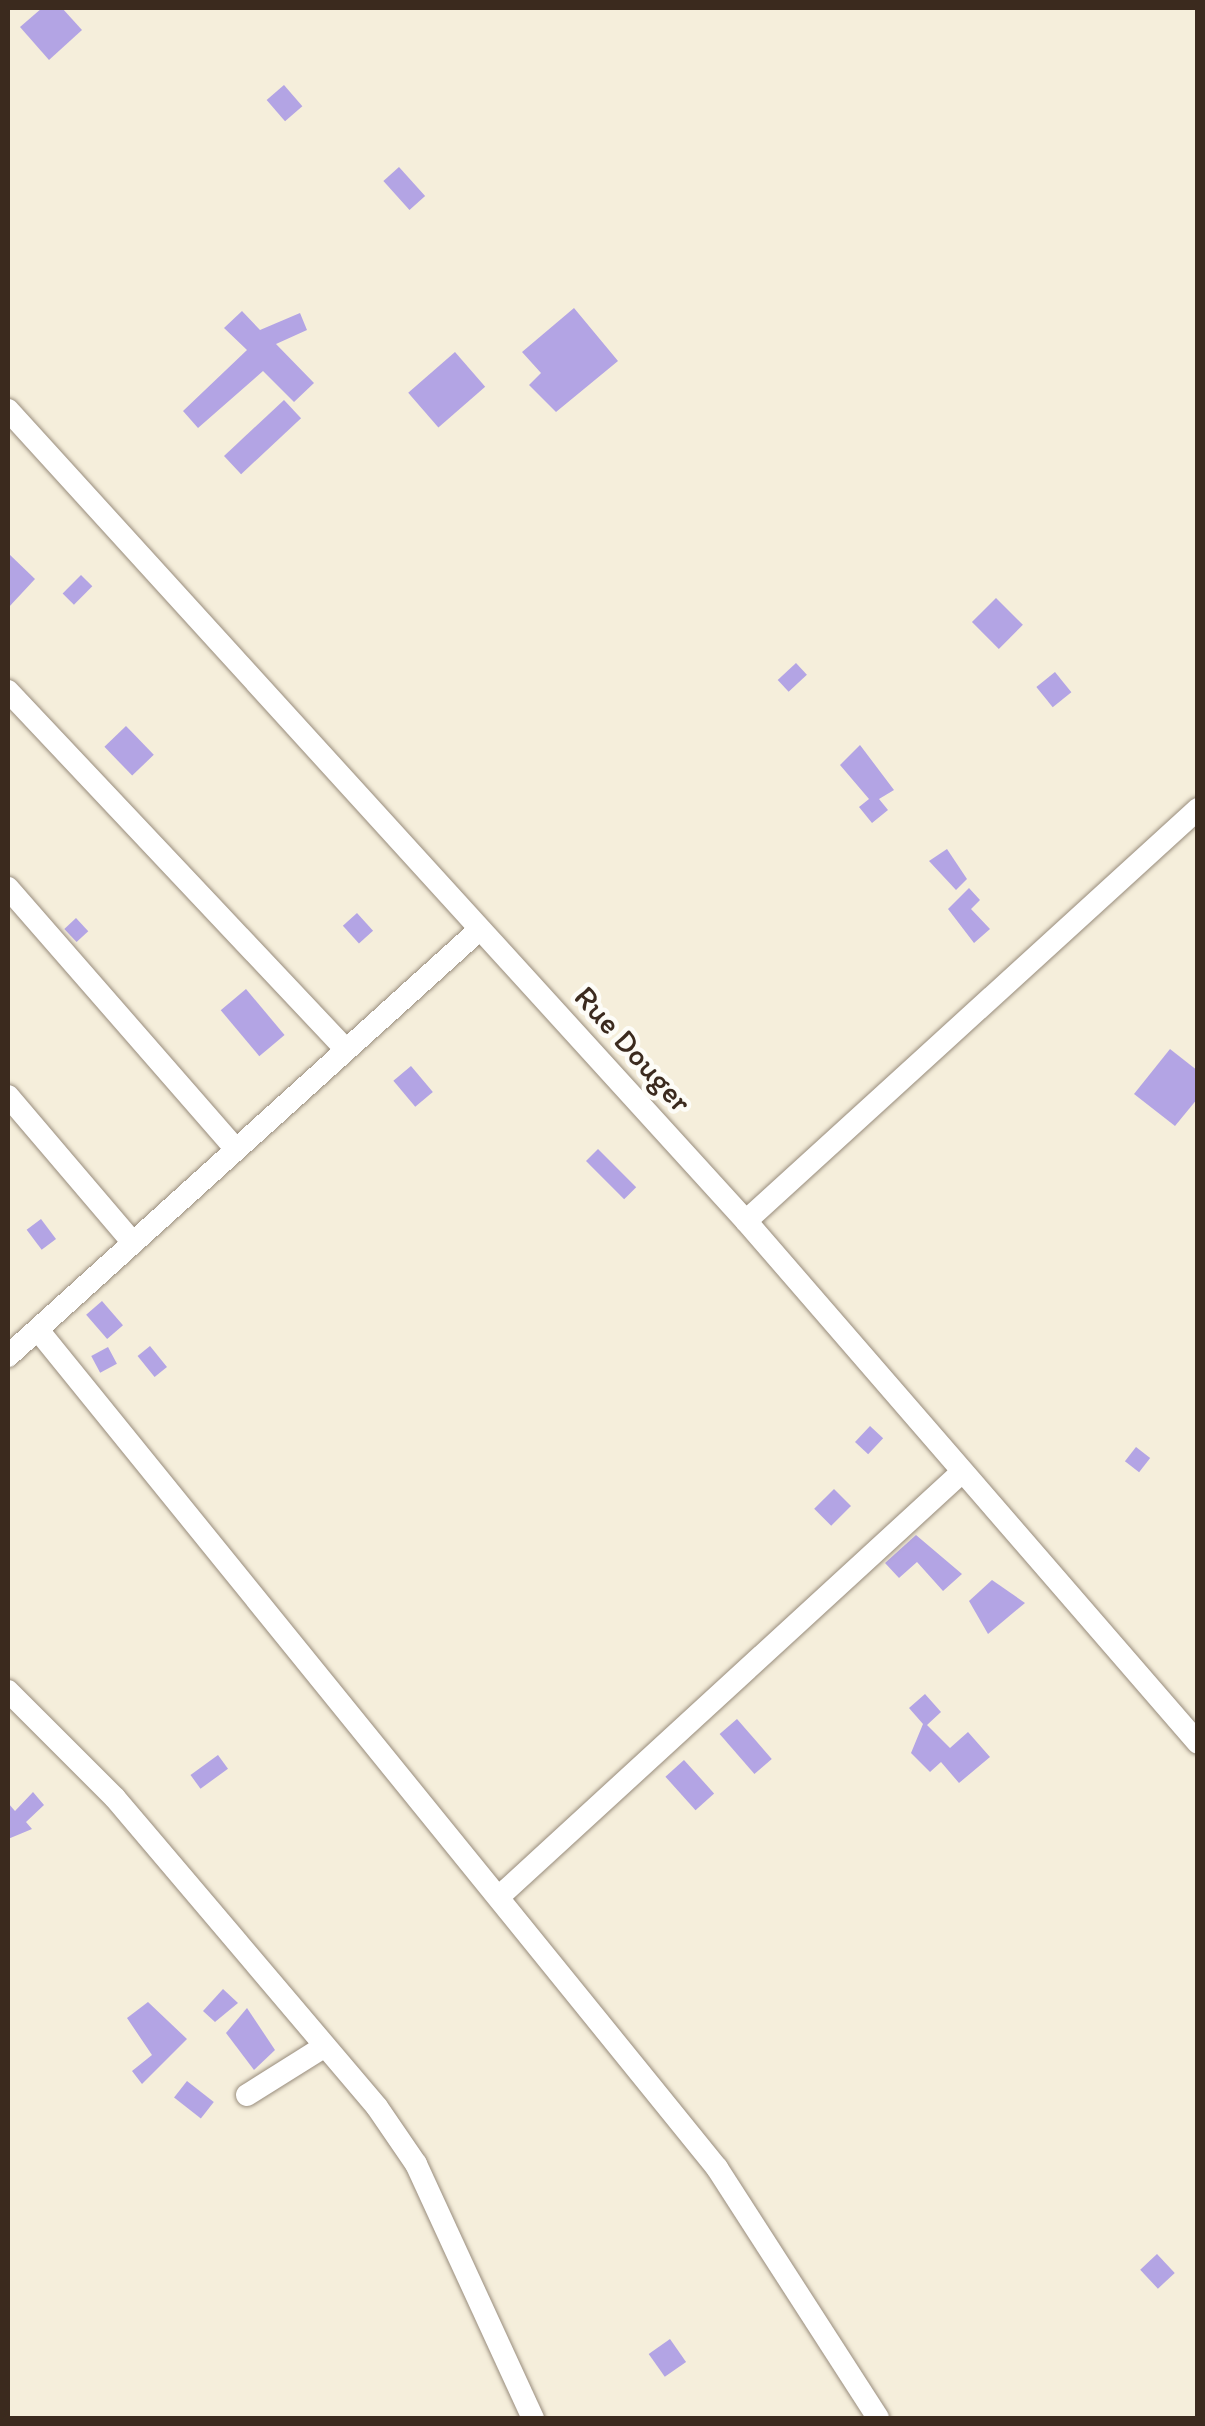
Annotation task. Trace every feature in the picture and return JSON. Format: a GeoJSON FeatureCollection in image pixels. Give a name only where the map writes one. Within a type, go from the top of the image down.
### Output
{"type":"FeatureCollection","features":[{"type":"Feature","properties":{"kind":"street","name":"Rue Douger"},"geometry":{"type":"LineString","coordinates":[[8,410],[746,1221],[1198,1743]]}},
{"type":"Feature","properties":{"kind":"street"},"geometry":{"type":"LineString","coordinates":[[8,691],[346,1050]]}},
{"type":"Feature","properties":{"kind":"street"},"geometry":{"type":"LineString","coordinates":[[746,1221],[1198,809]]}},
{"type":"Feature","properties":{"kind":"street"},"geometry":{"type":"LineString","coordinates":[[8,888],[236,1149]]}},
{"type":"Feature","properties":{"kind":"street"},"geometry":{"type":"LineString","coordinates":[[8,1356],[480,929]]}},
{"type":"Feature","properties":{"kind":"street"},"geometry":{"type":"LineString","coordinates":[[8,1096],[133,1243]]}},
{"type":"Feature","properties":{"kind":"street"},"geometry":{"type":"LineString","coordinates":[[38,1330],[502,1894],[717,2168],[878,2418]]}},
{"type":"Feature","properties":{"kind":"street"},"geometry":{"type":"LineString","coordinates":[[502,1894],[962,1472]]}},
{"type":"Feature","properties":{"kind":"street"},"geometry":{"type":"LineString","coordinates":[[8,1692],[115,1798],[325,2046],[416,2164],[535,2417]]}},
{"type":"Feature","properties":{"kind":"street"},"geometry":{"type":"LineString","coordinates":[[247,2095],[325,2046]]}},
{"type":"Feature","properties":{"kind":"building"},"geometry":{"type":"Polygon","coordinates":[[[42,8],[62,8],[82,30],[49,60],[20,27],[42,8]]]}},
{"type":"Feature","properties":{"kind":"building"},"geometry":{"type":"Polygon","coordinates":[[[284,85],[302,106],[285,121],[267,100],[284,85]]]}},
{"type":"Feature","properties":{"kind":"building"},"geometry":{"type":"Polygon","coordinates":[[[399,167],[425,196],[409,210],[383,181],[399,167]]]}},
{"type":"Feature","properties":{"kind":"building"},"geometry":{"type":"Polygon","coordinates":[[[574,308],[618,361],[556,412],[529,385],[541,373],[522,352],[574,308]]]}},
{"type":"Feature","properties":{"kind":"building"},"geometry":{"type":"Polygon","coordinates":[[[242,311],[260,330],[300,313],[307,330],[276,344],[314,383],[294,402],[263,371],[198,428],[183,411],[247,350],[224,328],[242,311]]]}},
{"type":"Feature","properties":{"kind":"building"},"geometry":{"type":"Polygon","coordinates":[[[455,352],[485,387],[438,427],[408,393],[455,352]]]}},
{"type":"Feature","properties":{"kind":"building"},"geometry":{"type":"Polygon","coordinates":[[[284,400],[301,418],[241,474],[224,456],[284,400]]]}},
{"type":"Feature","properties":{"kind":"building"},"geometry":{"type":"Polygon","coordinates":[[[8,553],[35,579],[8,608],[8,553]]]}},
{"type":"Feature","properties":{"kind":"building"},"geometry":{"type":"Polygon","coordinates":[[[81,575],[92,586],[74,605],[63,593],[81,575]]]}},
{"type":"Feature","properties":{"kind":"building"},"geometry":{"type":"Polygon","coordinates":[[[996,598],[1023,625],[999,649],[972,622],[996,598]]]}},
{"type":"Feature","properties":{"kind":"building"},"geometry":{"type":"Polygon","coordinates":[[[796,663],[807,675],[789,692],[778,680],[796,663]]]}},
{"type":"Feature","properties":{"kind":"building"},"geometry":{"type":"Polygon","coordinates":[[[1055,672],[1071,692],[1053,707],[1036,687],[1055,672]]]}},
{"type":"Feature","properties":{"kind":"building"},"geometry":{"type":"Polygon","coordinates":[[[126,726],[154,755],[132,776],[104,747],[126,726]]]}},
{"type":"Feature","properties":{"kind":"building"},"geometry":{"type":"Polygon","coordinates":[[[860,745],[894,790],[879,799],[888,810],[872,823],[859,807],[869,799],[840,765],[860,745]]]}},
{"type":"Feature","properties":{"kind":"building"},"geometry":{"type":"Polygon","coordinates":[[[947,849],[967,879],[956,890],[929,861],[947,849]]]}},
{"type":"Feature","properties":{"kind":"building"},"geometry":{"type":"Polygon","coordinates":[[[969,888],[980,900],[971,909],[990,929],[974,943],[948,909],[969,888]]]}},
{"type":"Feature","properties":{"kind":"building"},"geometry":{"type":"Polygon","coordinates":[[[357,913],[373,931],[359,944],[343,926],[357,913]]]}},
{"type":"Feature","properties":{"kind":"building"},"geometry":{"type":"Polygon","coordinates":[[[76,918],[88,931],[77,942],[64,929],[76,918]]]}},
{"type":"Feature","properties":{"kind":"building"},"geometry":{"type":"Polygon","coordinates":[[[246,989],[285,1035],[259,1056],[221,1010],[246,989]]]}},
{"type":"Feature","properties":{"kind":"building"},"geometry":{"type":"Polygon","coordinates":[[[1170,1049],[1198,1071],[1198,1098],[1175,1126],[1134,1094],[1170,1049]]]}},
{"type":"Feature","properties":{"kind":"building"},"geometry":{"type":"Polygon","coordinates":[[[411,1066],[433,1092],[415,1107],[393,1081],[411,1066]]]}},
{"type":"Feature","properties":{"kind":"building"},"geometry":{"type":"Polygon","coordinates":[[[598,1149],[636,1187],[624,1199],[586,1161],[598,1149]]]}},
{"type":"Feature","properties":{"kind":"building"},"geometry":{"type":"Polygon","coordinates":[[[41,1219],[56,1239],[42,1250],[27,1230],[41,1219]]]}},
{"type":"Feature","properties":{"kind":"building"},"geometry":{"type":"Polygon","coordinates":[[[102,1301],[123,1325],[107,1339],[86,1315],[102,1301]]]}},
{"type":"Feature","properties":{"kind":"building"},"geometry":{"type":"Polygon","coordinates":[[[150,1346],[167,1367],[155,1377],[138,1356],[150,1346]]]}},
{"type":"Feature","properties":{"kind":"building"},"geometry":{"type":"Polygon","coordinates":[[[108,1347],[117,1364],[100,1373],[91,1356],[108,1347]]]}},
{"type":"Feature","properties":{"kind":"building"},"geometry":{"type":"Polygon","coordinates":[[[870,1426],[883,1438],[868,1454],[855,1442],[870,1426]]]}},
{"type":"Feature","properties":{"kind":"building"},"geometry":{"type":"Polygon","coordinates":[[[1136,1447],[1150,1458],[1139,1472],[1125,1461],[1136,1447]]]}},
{"type":"Feature","properties":{"kind":"building"},"geometry":{"type":"Polygon","coordinates":[[[834,1489],[851,1506],[831,1526],[814,1509],[834,1489]]]}},
{"type":"Feature","properties":{"kind":"building"},"geometry":{"type":"Polygon","coordinates":[[[916,1535],[962,1574],[943,1591],[917,1562],[899,1578],[885,1563],[916,1535]]]}},
{"type":"Feature","properties":{"kind":"building"},"geometry":{"type":"Polygon","coordinates":[[[992,1580],[1025,1603],[988,1634],[969,1601],[992,1580]]]}},
{"type":"Feature","properties":{"kind":"building"},"geometry":{"type":"Polygon","coordinates":[[[925,1694],[941,1712],[927,1725],[950,1748],[968,1732],[990,1757],[959,1783],[941,1762],[930,1772],[911,1753],[923,1724],[909,1708],[925,1694]]]}},
{"type":"Feature","properties":{"kind":"building"},"geometry":{"type":"Polygon","coordinates":[[[737,1719],[772,1759],[754,1774],[720,1734],[737,1719]]]}},
{"type":"Feature","properties":{"kind":"building"},"geometry":{"type":"Polygon","coordinates":[[[218,1755],[228,1769],[200,1789],[190,1775],[218,1755]]]}},
{"type":"Feature","properties":{"kind":"building"},"geometry":{"type":"Polygon","coordinates":[[[684,1760],[714,1793],[696,1810],[665,1777],[684,1760]]]}},
{"type":"Feature","properties":{"kind":"building"},"geometry":{"type":"Polygon","coordinates":[[[33,1792],[44,1805],[26,1822],[32,1829],[8,1839],[8,1803],[15,1811],[33,1792]]]}},
{"type":"Feature","properties":{"kind":"building"},"geometry":{"type":"Polygon","coordinates":[[[223,1989],[238,2003],[215,2022],[203,2011],[223,1989]]]}},
{"type":"Feature","properties":{"kind":"building"},"geometry":{"type":"Polygon","coordinates":[[[148,2002],[187,2039],[142,2084],[132,2071],[152,2055],[127,2018],[148,2002]]]}},
{"type":"Feature","properties":{"kind":"building"},"geometry":{"type":"Polygon","coordinates":[[[247,2008],[275,2050],[254,2070],[226,2033],[247,2008]]]}},
{"type":"Feature","properties":{"kind":"building"},"geometry":{"type":"Polygon","coordinates":[[[187,2081],[214,2102],[201,2118],[174,2098],[187,2081]]]}},
{"type":"Feature","properties":{"kind":"building"},"geometry":{"type":"Polygon","coordinates":[[[1157,2254],[1175,2273],[1158,2289],[1140,2270],[1157,2254]]]}},
{"type":"Feature","properties":{"kind":"building"},"geometry":{"type":"Polygon","coordinates":[[[670,2339],[686,2362],[665,2377],[649,2354],[670,2339]]]}}]}
